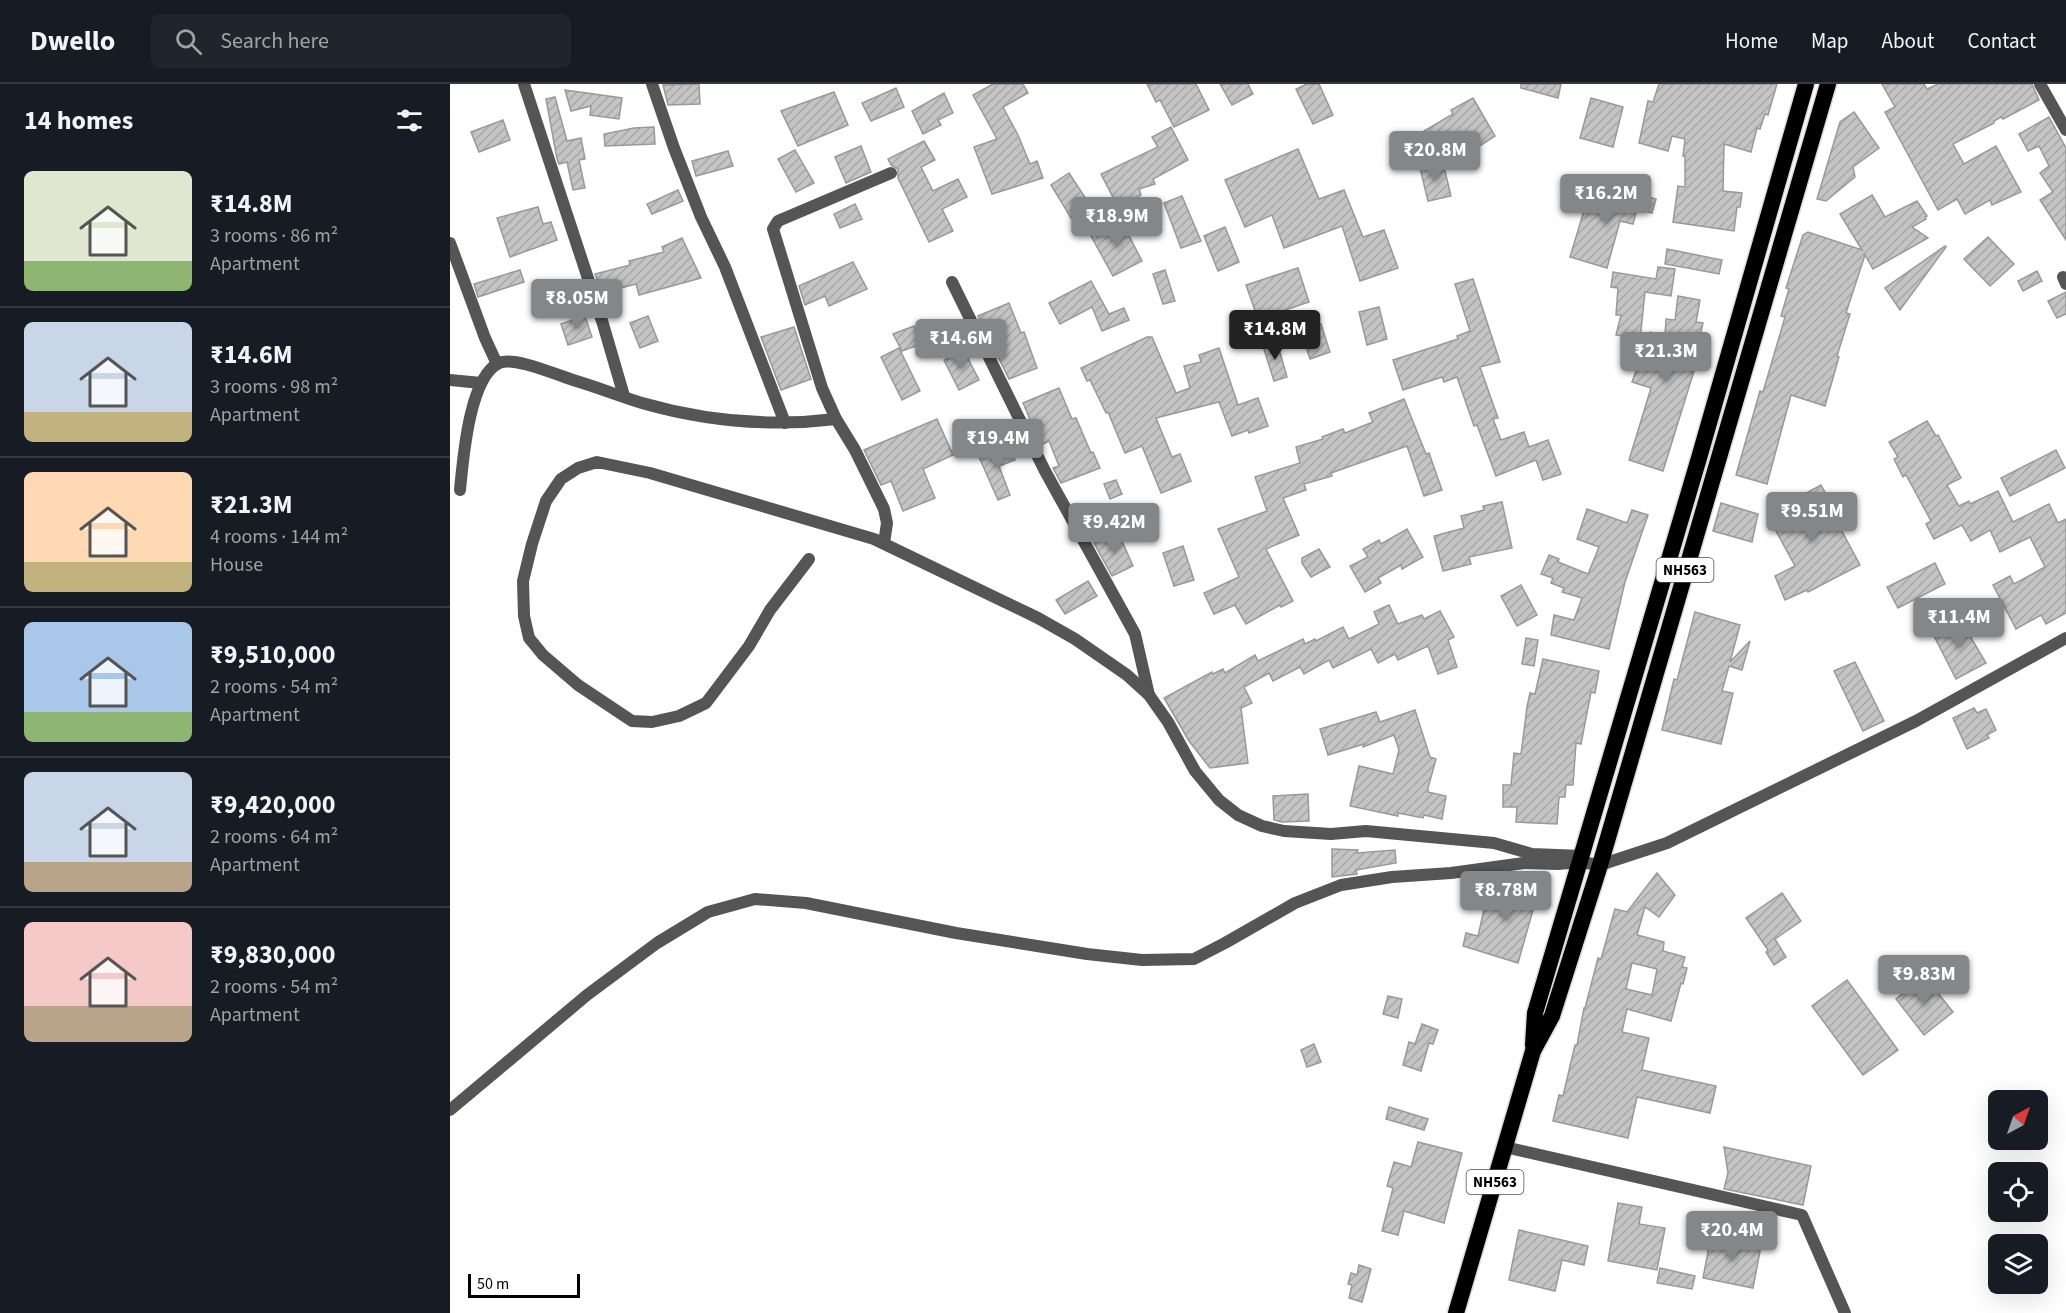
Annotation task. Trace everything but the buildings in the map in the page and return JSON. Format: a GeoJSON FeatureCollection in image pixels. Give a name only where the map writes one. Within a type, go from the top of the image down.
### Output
{"type":"FeatureCollection","features":[{"type":"Feature","properties":{"kind":"highway","name":"NH563"},"geometry":{"type":"LineString","coordinates":[[1533,1052],[1535,1013],[1699,458],[1806,84]]}},
{"type":"Feature","properties":{"kind":"highway","name":"NH563"},"geometry":{"type":"LineString","coordinates":[[1456,1313],[1533,1052],[1552,1016],[1600,865],[1828,84]]}},
{"type":"Feature","properties":{"kind":"street"},"geometry":{"type":"LineString","coordinates":[[524,84],[603,324],[624,396]]}},
{"type":"Feature","properties":{"kind":"street"},"geometry":{"type":"LineString","coordinates":[[652,84],[701,217],[725,267],[785,423]]}},
{"type":"Feature","properties":{"kind":"street"},"geometry":{"type":"LineString","coordinates":[[2040,84],[2066,130]]}},
{"type":"Feature","properties":{"kind":"street"},"geometry":{"type":"LineString","coordinates":[[884,543],[887,523],[884,509],[822,388],[773,229],[778,221],[891,173]]}},
{"type":"Feature","properties":{"kind":"street"},"geometry":{"type":"LineString","coordinates":[[450,243],[497,364]]}},
{"type":"Feature","properties":{"kind":"street"},"geometry":{"type":"LineString","coordinates":[[952,282],[1045,471],[1135,634],[1149,695]]}},
{"type":"Feature","properties":{"kind":"street"},"geometry":{"type":"LineString","coordinates":[[460,490],[469,424],[481,383],[497,364],[512,361],[642,403],[706,417],[753,423],[836,419]]}},
{"type":"Feature","properties":{"kind":"street"},"geometry":{"type":"LineString","coordinates":[[450,380],[481,383]]}},
{"type":"Feature","properties":{"kind":"street"},"geometry":{"type":"LineString","coordinates":[[809,559],[771,610],[749,646],[706,703],[679,716],[652,722],[632,721],[578,685],[543,655],[529,638],[524,616],[523,580],[546,501],[561,479],[578,468],[597,462],[650,473],[874,539],[1038,618],[1075,639],[1127,675],[1149,695],[1168,722],[1195,771],[1219,800],[1238,814],[1262,826],[1284,831],[1331,834],[1366,831],[1484,842],[1532,854],[1581,859],[1600,865],[1677,838],[1916,721],[2066,638]]}},
{"type":"Feature","properties":{"kind":"street"},"geometry":{"type":"LineString","coordinates":[[450,1110],[587,995],[657,943],[708,912],[755,899],[806,903],[956,933],[1087,954],[1142,960],[1194,959],[1295,903],[1341,885],[1392,877],[1451,873],[1524,863],[1558,864],[1581,859]]}},
{"type":"Feature","properties":{"kind":"street"},"geometry":{"type":"LineString","coordinates":[[1505,1147],[1802,1215],[1845,1313]]}}]}
